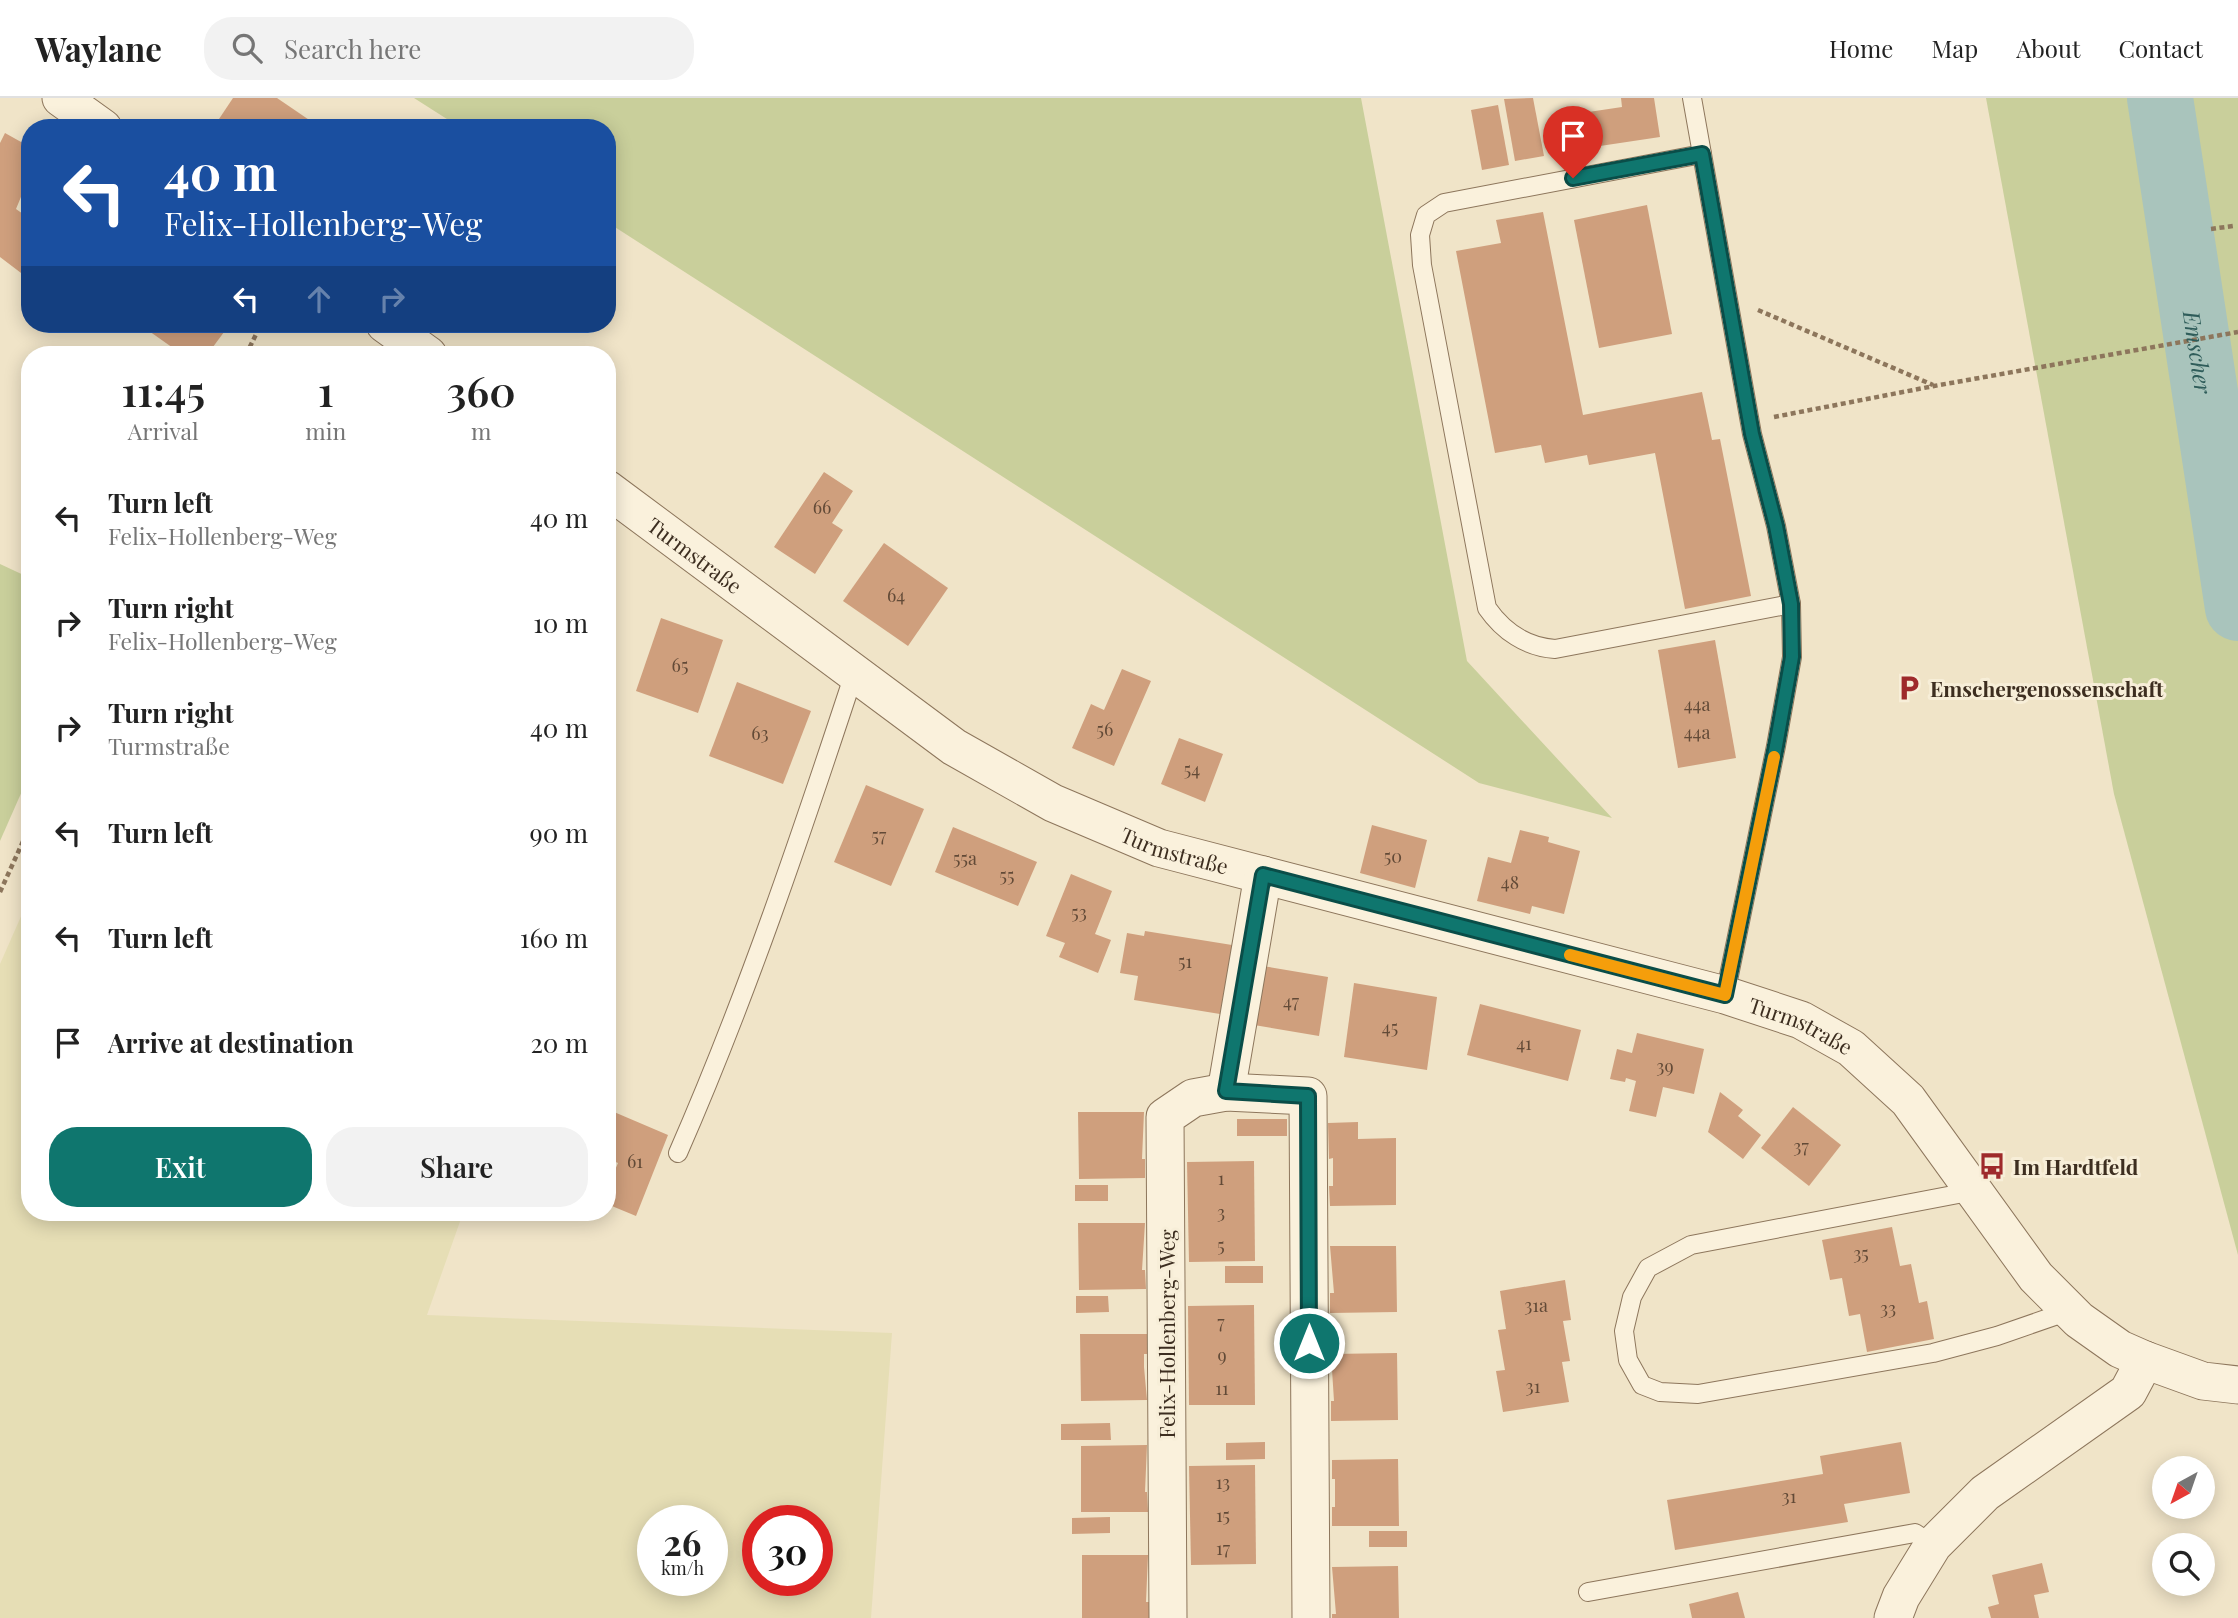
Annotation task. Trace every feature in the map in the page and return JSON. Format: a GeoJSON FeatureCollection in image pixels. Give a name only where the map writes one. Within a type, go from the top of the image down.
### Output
{"type":"FeatureCollection","features":[{"type":"Feature","properties":{"kind":"street"},"geometry":{"type":"LineString","coordinates":[[61,98],[90,119]]}},
{"type":"Feature","properties":{"kind":"street"},"geometry":{"type":"LineString","coordinates":[[397,333],[415,346]]}},
{"type":"Feature","properties":{"kind":"street","name":"Turmstraße"},"geometry":{"type":"LineString","coordinates":[[616,496],[954,747],[1053,803],[1159,848],[1725,995],[1801,1020],[1851,1048],[1909,1100],[2036,1277],[2078,1320],[2120,1349],[2145,1360]]}},
{"type":"Feature","properties":{"kind":"street"},"geometry":{"type":"LineString","coordinates":[[1226,1091],[1263,875]]}},
{"type":"Feature","properties":{"kind":"street","name":"Felix-Hollenberg-Weg"},"geometry":{"type":"LineString","coordinates":[[1168,1618],[1166,1117],[1193,1098],[1226,1091],[1308,1096],[1311,1618]]}},
{"type":"Feature","properties":{"kind":"street"},"geometry":{"type":"LineString","coordinates":[[1893,1618],[1901,1597],[1933,1545],[1985,1493],[2128,1392],[2145,1360],[2203,1381],[2238,1385]]}},
{"type":"Feature","properties":{"kind":"lane"},"geometry":{"type":"LineString","coordinates":[[1692,98],[1750,422],[1776,526],[1791,604],[1792,657],[1725,995]]}},
{"type":"Feature","properties":{"kind":"lane"},"geometry":{"type":"LineString","coordinates":[[1702,154],[1444,203],[1426,215],[1420,235],[1422,265],[1487,608],[1498,623],[1515,636],[1539,648],[1555,649],[1791,604]]}},
{"type":"Feature","properties":{"kind":"lane"},"geometry":{"type":"LineString","coordinates":[[678,1153],[703,1096],[764,932],[853,674]]}},
{"type":"Feature","properties":{"kind":"lane"},"geometry":{"type":"LineString","coordinates":[[1974,1191],[1691,1245],[1648,1269],[1632,1297],[1624,1331],[1628,1360],[1642,1385],[1660,1392],[1698,1394],[1933,1353],[1997,1336],[2069,1311]]}},
{"type":"Feature","properties":{"kind":"lane"},"geometry":{"type":"LineString","coordinates":[[1588,1592],[1915,1533],[1933,1545]]}},
{"type":"Feature","properties":{"kind":"path"},"geometry":{"type":"LineString","coordinates":[[2211,229],[2233,226]]}},
{"type":"Feature","properties":{"kind":"path"},"geometry":{"type":"LineString","coordinates":[[1728,298],[1934,386]]}},
{"type":"Feature","properties":{"kind":"path"},"geometry":{"type":"LineString","coordinates":[[1750,422],[2238,332]]}},
{"type":"Feature","properties":{"kind":"path"},"geometry":{"type":"LineString","coordinates":[[0,892],[21,846]]}},
{"type":"Feature","properties":{"kind":"shaded area"},"geometry":{"type":"Polygon","coordinates":[[[21,916],[21,1221],[460,1221],[427,1315],[892,1333],[871,1618],[0,1618],[0,964],[21,916]]]}},
{"type":"Feature","properties":{"kind":"green space"},"geometry":{"type":"Polygon","coordinates":[[[414,98],[1361,98],[1467,661],[1612,818],[1479,783],[616,228],[616,119],[447,119],[414,98]]]}},
{"type":"Feature","properties":{"kind":"green space"},"geometry":{"type":"Polygon","coordinates":[[[1986,98],[2238,98],[2238,1255],[2114,794],[1986,98]]]}},
{"type":"Feature","properties":{"kind":"green space"},"geometry":{"type":"Polygon","coordinates":[[[0,564],[21,574],[21,793],[0,841],[0,564]]]}},
{"type":"Feature","properties":{"kind":"building"},"geometry":{"type":"Polygon","coordinates":[[[233,98],[277,98],[308,119],[219,119],[233,98]]]}},
{"type":"Feature","properties":{"kind":"building"},"geometry":{"type":"Polygon","coordinates":[[[1533,98],[1544,156],[1515,161],[1504,99],[1533,98]]]}},
{"type":"Feature","properties":{"kind":"building"},"geometry":{"type":"Polygon","coordinates":[[[1621,98],[1654,98],[1660,137],[1560,152],[1555,117],[1622,107],[1621,98]]]}},
{"type":"Feature","properties":{"kind":"building"},"geometry":{"type":"Polygon","coordinates":[[[1498,105],[1509,165],[1482,170],[1471,110],[1498,105]]]}},
{"type":"Feature","properties":{"kind":"building"},"geometry":{"type":"Polygon","coordinates":[[[5,133],[21,142],[21,197],[16,209],[21,213],[21,273],[0,257],[0,143],[5,133]]]}},
{"type":"Feature","properties":{"kind":"building"},"geometry":{"type":"Polygon","coordinates":[[[1647,205],[1672,334],[1599,348],[1574,220],[1647,205]]]}},
{"type":"Feature","properties":{"kind":"building"},"geometry":{"type":"Polygon","coordinates":[[[1543,212],[1583,415],[1702,392],[1712,440],[1720,439],[1751,596],[1685,609],[1655,453],[1589,465],[1587,455],[1545,463],[1541,445],[1495,453],[1456,251],[1501,243],[1496,220],[1543,212]]]}},
{"type":"Feature","properties":{"kind":"building"},"geometry":{"type":"Polygon","coordinates":[[[152,333],[223,333],[214,346],[170,346],[152,333]]]}},
{"type":"Feature","properties":{"kind":"building"},"geometry":{"type":"Polygon","coordinates":[[[824,472],[853,491],[832,523],[843,530],[815,574],[774,547],[824,472]]]}},
{"type":"Feature","properties":{"kind":"building"},"geometry":{"type":"Polygon","coordinates":[[[884,543],[948,588],[908,646],[843,601],[884,543]]]}},
{"type":"Feature","properties":{"kind":"building"},"geometry":{"type":"Polygon","coordinates":[[[661,618],[723,640],[698,713],[636,691],[661,618]]]}},
{"type":"Feature","properties":{"kind":"building"},"geometry":{"type":"Polygon","coordinates":[[[1715,640],[1736,758],[1678,768],[1658,650],[1715,640]]]}},
{"type":"Feature","properties":{"kind":"building"},"geometry":{"type":"Polygon","coordinates":[[[1122,669],[1151,681],[1114,766],[1072,748],[1091,704],[1104,710],[1122,669]]]}},
{"type":"Feature","properties":{"kind":"building"},"geometry":{"type":"Polygon","coordinates":[[[737,682],[811,711],[783,784],[709,756],[737,682]]]}},
{"type":"Feature","properties":{"kind":"building"},"geometry":{"type":"Polygon","coordinates":[[[1179,738],[1223,754],[1205,802],[1161,784],[1179,738]]]}},
{"type":"Feature","properties":{"kind":"building"},"geometry":{"type":"Polygon","coordinates":[[[866,785],[924,809],[891,886],[834,862],[866,785]]]}},
{"type":"Feature","properties":{"kind":"building"},"geometry":{"type":"Polygon","coordinates":[[[1372,825],[1427,840],[1415,888],[1360,873],[1372,825]]]}},
{"type":"Feature","properties":{"kind":"building"},"geometry":{"type":"Polygon","coordinates":[[[953,827],[1037,862],[1018,906],[935,872],[953,827]]]}},
{"type":"Feature","properties":{"kind":"building"},"geometry":{"type":"Polygon","coordinates":[[[1520,830],[1549,837],[1548,842],[1580,851],[1564,914],[1532,906],[1530,914],[1477,901],[1488,857],[1511,863],[1520,830]]]}},
{"type":"Feature","properties":{"kind":"building"},"geometry":{"type":"Polygon","coordinates":[[[1071,874],[1112,891],[1095,934],[1111,940],[1098,973],[1059,957],[1065,943],[1046,936],[1071,874]]]}},
{"type":"Feature","properties":{"kind":"building"},"geometry":{"type":"Polygon","coordinates":[[[1145,931],[1232,945],[1220,1014],[1134,1000],[1138,976],[1120,973],[1127,933],[1144,936],[1145,931]]]}},
{"type":"Feature","properties":{"kind":"building"},"geometry":{"type":"Polygon","coordinates":[[[1263,966],[1328,977],[1319,1036],[1254,1025],[1263,966]]]}},
{"type":"Feature","properties":{"kind":"building"},"geometry":{"type":"Polygon","coordinates":[[[1354,983],[1437,997],[1427,1070],[1344,1057],[1354,983]]]}},
{"type":"Feature","properties":{"kind":"building"},"geometry":{"type":"Polygon","coordinates":[[[1480,1004],[1581,1030],[1568,1081],[1467,1055],[1480,1004]]]}},
{"type":"Feature","properties":{"kind":"building"},"geometry":{"type":"Polygon","coordinates":[[[1637,1033],[1704,1049],[1694,1094],[1663,1087],[1656,1117],[1629,1111],[1636,1081],[1626,1078],[1625,1082],[1610,1079],[1617,1049],[1632,1053],[1637,1033]]]}},
{"type":"Feature","properties":{"kind":"building"},"geometry":{"type":"Polygon","coordinates":[[[1720,1092],[1743,1110],[1738,1116],[1761,1135],[1743,1159],[1708,1132],[1720,1092]]]}},
{"type":"Feature","properties":{"kind":"building"},"geometry":{"type":"Polygon","coordinates":[[[1793,1107],[1841,1145],[1809,1186],[1761,1148],[1793,1107]]]}},
{"type":"Feature","properties":{"kind":"building"},"geometry":{"type":"Polygon","coordinates":[[[1078,1112],[1144,1112],[1142,1159],[1145,1159],[1145,1178],[1079,1179],[1078,1112]]]}},
{"type":"Feature","properties":{"kind":"building"},"geometry":{"type":"Polygon","coordinates":[[[616,1113],[668,1135],[636,1216],[616,1208],[616,1113]]]}},
{"type":"Feature","properties":{"kind":"building"},"geometry":{"type":"Polygon","coordinates":[[[1237,1119],[1287,1119],[1287,1136],[1237,1136],[1237,1119]]]}},
{"type":"Feature","properties":{"kind":"building"},"geometry":{"type":"Polygon","coordinates":[[[1358,1122],[1358,1139],[1396,1138],[1396,1205],[1330,1206],[1329,1186],[1333,1186],[1333,1158],[1329,1159],[1328,1123],[1358,1122]]]}},
{"type":"Feature","properties":{"kind":"building"},"geometry":{"type":"Polygon","coordinates":[[[1254,1161],[1255,1261],[1189,1262],[1187,1162],[1254,1161]]]}},
{"type":"Feature","properties":{"kind":"building"},"geometry":{"type":"Polygon","coordinates":[[[1075,1185],[1108,1185],[1108,1201],[1075,1201],[1075,1185]]]}},
{"type":"Feature","properties":{"kind":"building"},"geometry":{"type":"Polygon","coordinates":[[[1078,1223],[1145,1223],[1142,1270],[1145,1270],[1146,1289],[1079,1290],[1078,1223]]]}},
{"type":"Feature","properties":{"kind":"building"},"geometry":{"type":"Polygon","coordinates":[[[1892,1227],[1900,1266],[1911,1264],[1919,1303],[1927,1301],[1934,1339],[1867,1352],[1860,1314],[1849,1316],[1842,1278],[1830,1280],[1822,1240],[1892,1227]]]}},
{"type":"Feature","properties":{"kind":"building"},"geometry":{"type":"Polygon","coordinates":[[[1330,1246],[1396,1246],[1397,1312],[1330,1313],[1330,1293],[1334,1293],[1330,1246]]]}},
{"type":"Feature","properties":{"kind":"building"},"geometry":{"type":"Polygon","coordinates":[[[1225,1266],[1263,1266],[1263,1283],[1225,1283],[1225,1266]]]}},
{"type":"Feature","properties":{"kind":"building"},"geometry":{"type":"Polygon","coordinates":[[[1565,1280],[1571,1320],[1563,1321],[1570,1361],[1562,1362],[1569,1402],[1503,1412],[1496,1371],[1505,1370],[1498,1330],[1506,1329],[1500,1291],[1565,1280]]]}},
{"type":"Feature","properties":{"kind":"building"},"geometry":{"type":"Polygon","coordinates":[[[1076,1296],[1108,1296],[1109,1312],[1076,1313],[1076,1296]]]}},
{"type":"Feature","properties":{"kind":"building"},"geometry":{"type":"Polygon","coordinates":[[[1254,1305],[1255,1405],[1189,1405],[1188,1306],[1254,1305]]]}},
{"type":"Feature","properties":{"kind":"building"},"geometry":{"type":"Polygon","coordinates":[[[1080,1334],[1147,1334],[1144,1367],[1147,1400],[1081,1401],[1080,1334]]]}},
{"type":"Feature","properties":{"kind":"building"},"geometry":{"type":"Polygon","coordinates":[[[1397,1353],[1398,1420],[1331,1421],[1331,1401],[1334,1401],[1331,1354],[1397,1353]]]}},
{"type":"Feature","properties":{"kind":"building"},"geometry":{"type":"Polygon","coordinates":[[[1110,1423],[1111,1440],[1061,1440],[1061,1424],[1110,1423]]]}},
{"type":"Feature","properties":{"kind":"building"},"geometry":{"type":"Polygon","coordinates":[[[1265,1442],[1265,1459],[1226,1460],[1226,1443],[1265,1442]]]}},
{"type":"Feature","properties":{"kind":"building"},"geometry":{"type":"Polygon","coordinates":[[[1901,1442],[1910,1493],[1844,1504],[1848,1522],[1675,1550],[1667,1500],[1823,1474],[1820,1456],[1901,1442]]]}},
{"type":"Feature","properties":{"kind":"building"},"geometry":{"type":"Polygon","coordinates":[[[1147,1445],[1145,1492],[1148,1512],[1081,1512],[1081,1446],[1147,1445]]]}},
{"type":"Feature","properties":{"kind":"building"},"geometry":{"type":"Polygon","coordinates":[[[1398,1459],[1399,1526],[1332,1526],[1335,1479],[1332,1479],[1332,1460],[1398,1459]]]}},
{"type":"Feature","properties":{"kind":"building"},"geometry":{"type":"Polygon","coordinates":[[[1255,1465],[1256,1564],[1191,1565],[1189,1466],[1255,1465]]]}},
{"type":"Feature","properties":{"kind":"building"},"geometry":{"type":"Polygon","coordinates":[[[1110,1517],[1110,1533],[1072,1534],[1072,1518],[1110,1517]]]}},
{"type":"Feature","properties":{"kind":"building"},"geometry":{"type":"Polygon","coordinates":[[[1369,1531],[1407,1531],[1407,1547],[1369,1547],[1369,1531]]]}},
{"type":"Feature","properties":{"kind":"building"},"geometry":{"type":"Polygon","coordinates":[[[1082,1555],[1148,1555],[1146,1602],[1149,1602],[1149,1618],[1082,1618],[1082,1555]]]}},
{"type":"Feature","properties":{"kind":"building"},"geometry":{"type":"Polygon","coordinates":[[[2042,1563],[2049,1592],[2034,1595],[2039,1618],[1991,1618],[1988,1607],[1999,1604],[1992,1575],[2042,1563]]]}},
{"type":"Feature","properties":{"kind":"building"},"geometry":{"type":"Polygon","coordinates":[[[1398,1566],[1399,1618],[1332,1618],[1332,1614],[1336,1614],[1332,1567],[1398,1566]]]}},
{"type":"Feature","properties":{"kind":"building"},"geometry":{"type":"Polygon","coordinates":[[[1738,1592],[1745,1618],[1692,1618],[1689,1604],[1738,1592]]]}},
{"type":"Feature","properties":{"kind":"waterway","name":"Emscher"},"geometry":{"type":"LineString","coordinates":[[2160,98],[2238,608]]}},
{"type":"Feature","properties":{"kind":"waterway","name":"Emscher"},"geometry":{"type":"LineString","coordinates":[[2161,105],[2168,98]]}},
{"type":"Feature","properties":{"kind":"slow traffic"},"geometry":{"type":"LineString","coordinates":[[1570,955],[1725,995],[1774,757]]}},
{"type":"Feature","properties":{"kind":"place","name":"Emschergenossenschaft"},"geometry":{"type":"Point","coordinates":[1909,688]}},
{"type":"Feature","properties":{"kind":"place","name":"Im Hardtfeld"},"geometry":{"type":"Point","coordinates":[1992,1166]}},
{"type":"Feature","properties":{"kind":"route"},"geometry":{"type":"LineString","coordinates":[[1309,1343],[1308,1096],[1226,1091],[1263,875],[1725,995],[1792,657],[1791,604],[1776,526],[1752,434],[1702,154],[1573,178]]}}]}
